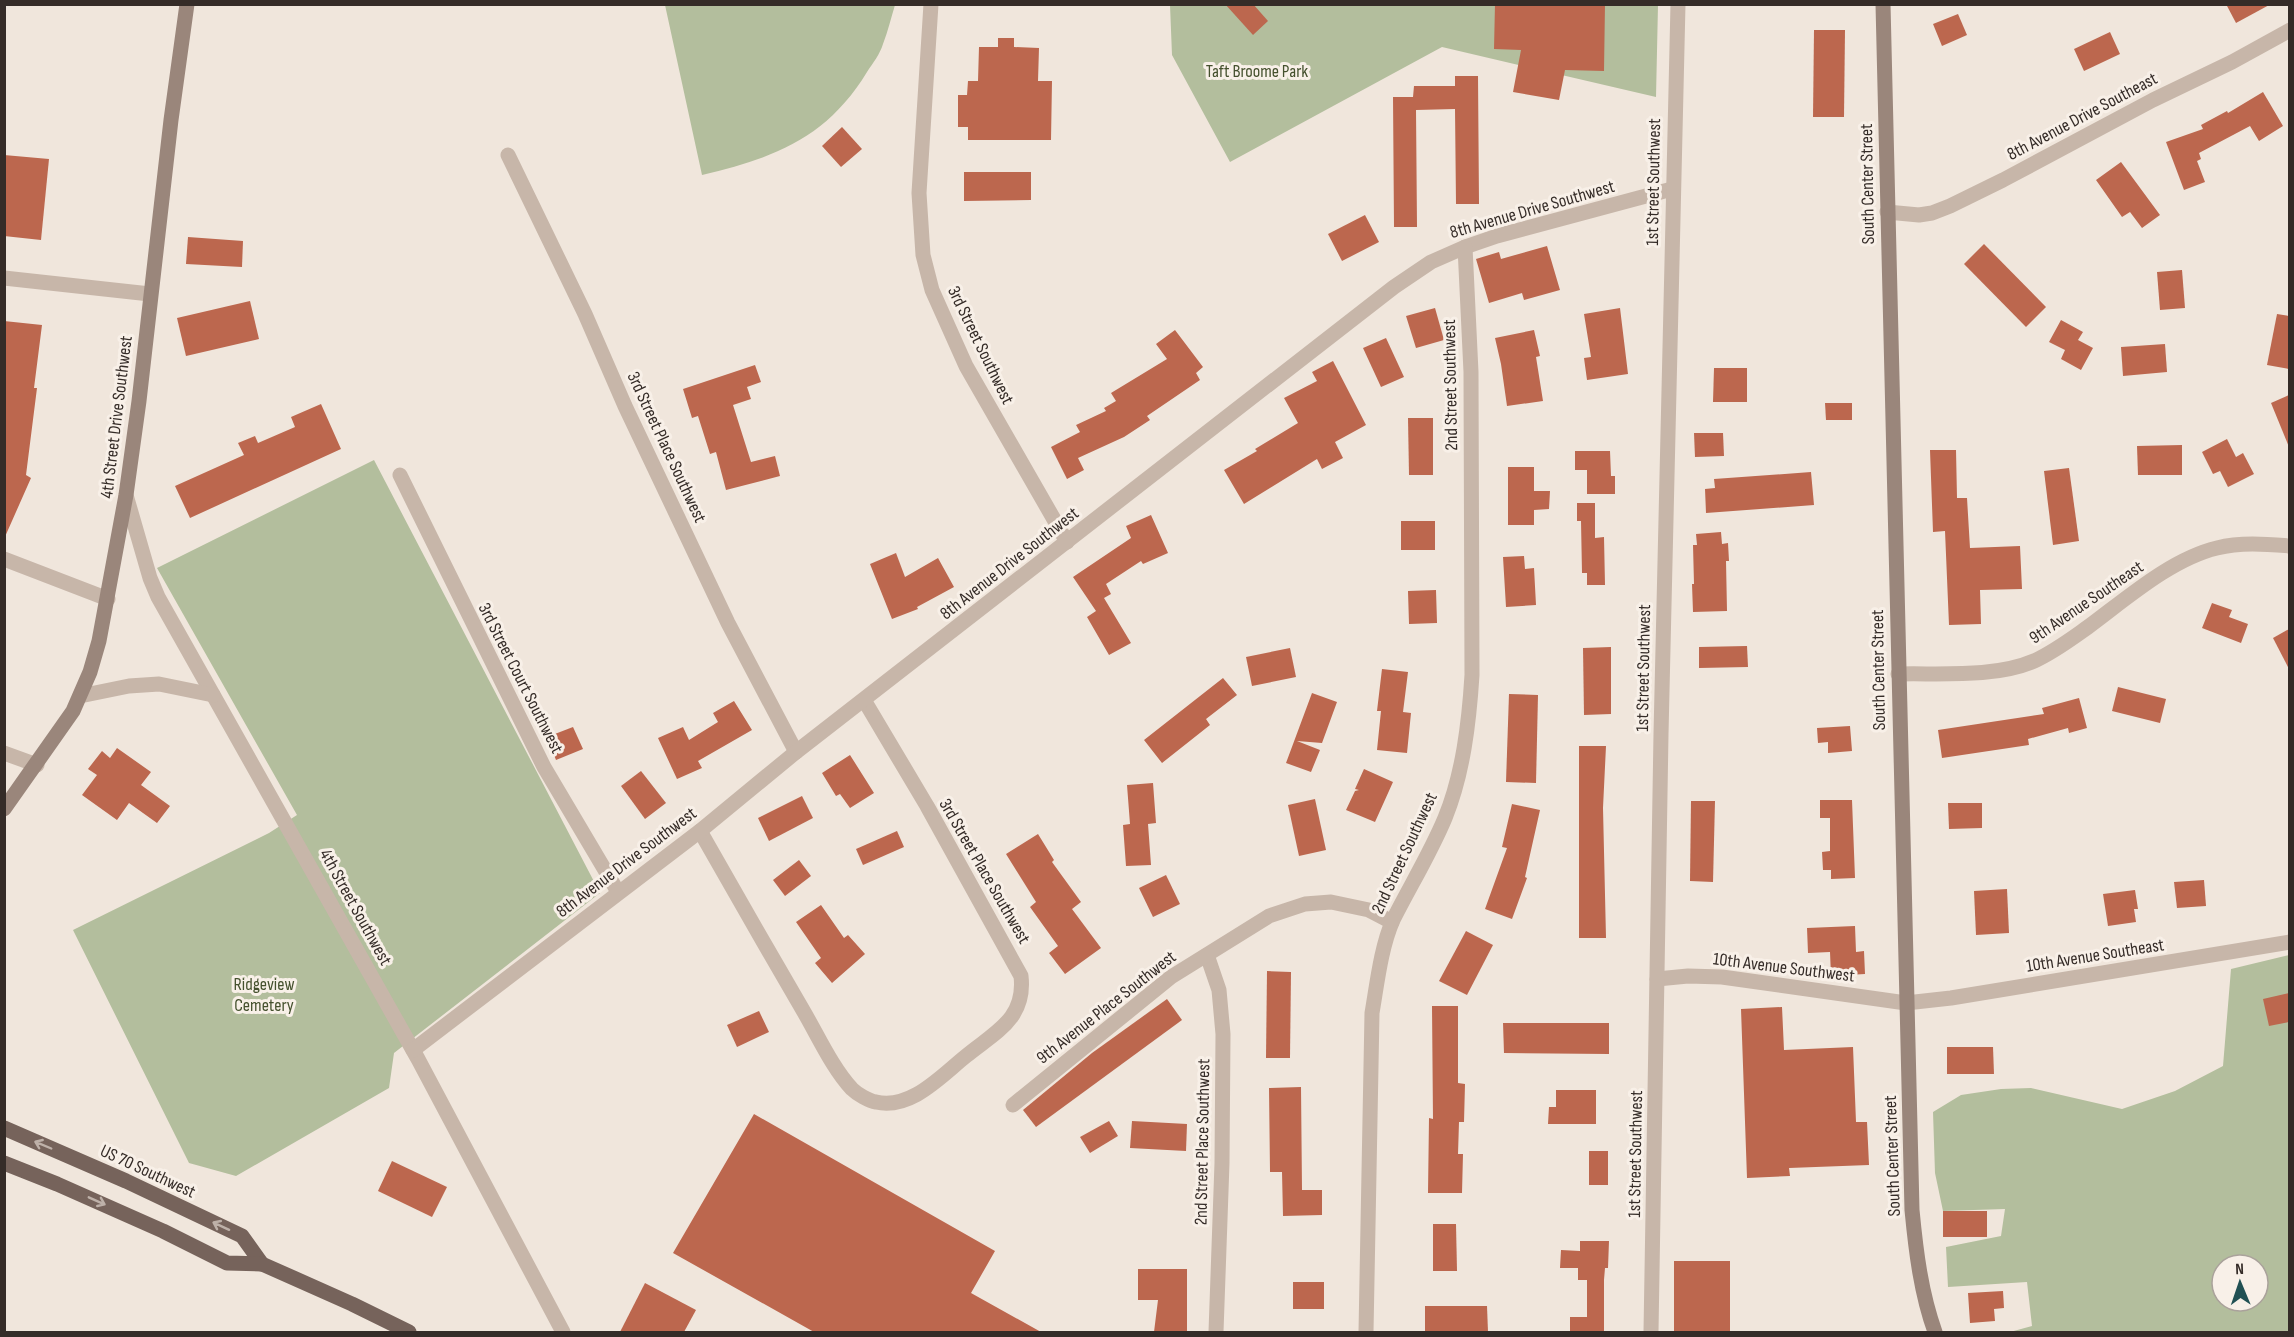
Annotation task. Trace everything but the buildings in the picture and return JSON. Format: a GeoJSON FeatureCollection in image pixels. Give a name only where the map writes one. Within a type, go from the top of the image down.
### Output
{"type":"FeatureCollection","features":[{"type":"Feature","properties":{"kind":"main road","name":"US 70 Southwest"},"geometry":{"type":"LineString","coordinates":[[4,1128],[126,1181],[242,1236],[262,1264]]}},
{"type":"Feature","properties":{"kind":"main road"},"geometry":{"type":"LineString","coordinates":[[4,1163],[163,1231],[227,1263],[262,1264],[410,1332]]}},
{"type":"Feature","properties":{"kind":"street","name":"4th Street Drive Southwest"},"geometry":{"type":"LineString","coordinates":[[4,809],[73,711],[93,661],[108,599],[140,401],[150,294],[187,4]]}},
{"type":"Feature","properties":{"kind":"street","name":"3rd Street Southwest"},"geometry":{"type":"LineString","coordinates":[[931,4],[919,193],[920,230],[929,282],[966,366],[1067,542]]}},
{"type":"Feature","properties":{"kind":"street","name":"1st Street Southwest"},"geometry":{"type":"LineString","coordinates":[[1652,1332],[1677,4]]}},
{"type":"Feature","properties":{"kind":"street","name":"South Center Street"},"geometry":{"type":"LineString","coordinates":[[1883,4],[1906,1003],[1915,1244],[1922,1288],[1935,1332]]}},
{"type":"Feature","properties":{"kind":"street","name":"8th Avenue Drive Southeast"},"geometry":{"type":"LineString","coordinates":[[1887,212],[1919,215],[1950,206],[2153,100],[2232,62],[2289,30]]}},
{"type":"Feature","properties":{"kind":"street","name":"3rd Street Place Southwest"},"geometry":{"type":"LineString","coordinates":[[508,155],[585,314],[625,406],[728,623],[796,752]]}},
{"type":"Feature","properties":{"kind":"street","name":"8th Avenue Drive Southwest"},"geometry":{"type":"LineString","coordinates":[[413,1050],[700,831],[796,752],[1394,287],[1431,262],[1465,247],[1497,236],[1672,189]]}},
{"type":"Feature","properties":{"kind":"street","name":"2nd Street Southwest"},"geometry":{"type":"LineString","coordinates":[[1366,1332],[1372,1013],[1380,967],[1392,922],[1426,860],[1446,816],[1460,768],[1470,712],[1472,675],[1471,372],[1465,247]]}},
{"type":"Feature","properties":{"kind":"street"},"geometry":{"type":"LineString","coordinates":[[4,278],[150,294]]}},
{"type":"Feature","properties":{"kind":"street","name":"3rd Street Court Southwest"},"geometry":{"type":"LineString","coordinates":[[400,475],[544,767],[618,892]]}},
{"type":"Feature","properties":{"kind":"street","name":"4th Street Southwest"},"geometry":{"type":"LineString","coordinates":[[126,495],[150,578],[213,695],[413,1050],[563,1332]]}},
{"type":"Feature","properties":{"kind":"street","name":"9th Avenue Southeast"},"geometry":{"type":"LineString","coordinates":[[1898,674],[1992,672],[2032,662],[2055,650],[2169,569],[2197,555],[2236,545],[2289,546]]}},
{"type":"Feature","properties":{"kind":"street"},"geometry":{"type":"LineString","coordinates":[[4,559],[108,599]]}},
{"type":"Feature","properties":{"kind":"street"},"geometry":{"type":"LineString","coordinates":[[80,696],[129,686],[159,684],[213,695]]}},
{"type":"Feature","properties":{"kind":"street","name":"3rd Street Place Southwest"},"geometry":{"type":"LineString","coordinates":[[700,831],[832,1060],[853,1090],[874,1102],[888,1103],[907,1099],[925,1090],[1011,1019],[1018,1008],[1023,990],[1021,976],[864,700]]}},
{"type":"Feature","properties":{"kind":"street"},"geometry":{"type":"LineString","coordinates":[[4,753],[37,765]]}},
{"type":"Feature","properties":{"kind":"street","name":"9th Avenue Place Southwest"},"geometry":{"type":"LineString","coordinates":[[1013,1105],[1171,977],[1269,916],[1305,904],[1331,902],[1369,910],[1392,922]]}},
{"type":"Feature","properties":{"kind":"street","name":"10th Avenue Southeast"},"geometry":{"type":"LineString","coordinates":[[1906,1003],[1951,998],[2289,942]]}},
{"type":"Feature","properties":{"kind":"street","name":"2nd Street Place Southwest"},"geometry":{"type":"LineString","coordinates":[[1207,955],[1219,990],[1223,1034],[1222,1163],[1215,1332]]}},
{"type":"Feature","properties":{"kind":"street","name":"10th Avenue Southwest"},"geometry":{"type":"LineString","coordinates":[[1657,979],[1688,976],[1722,977],[1906,1003]]}},
{"type":"Feature","properties":{"kind":"green space"},"geometry":{"type":"Polygon","coordinates":[[[665,4],[895,5],[882,48],[851,95],[834,114],[796,142],[775,152],[753,161],[702,175],[665,4]]]}},
{"type":"Feature","properties":{"kind":"green space","name":"Taft Broome Park"},"geometry":{"type":"Polygon","coordinates":[[[1170,5],[1658,5],[1656,97],[1442,47],[1230,162],[1172,55],[1170,5]]]}},
{"type":"Feature","properties":{"kind":"green space","name":"Ridgeview Cemetery"},"geometry":{"type":"Polygon","coordinates":[[[374,460],[600,893],[394,1053],[389,1088],[236,1176],[189,1163],[73,930],[269,833],[297,815],[157,568],[374,460]]]}},
{"type":"Feature","properties":{"kind":"green space"},"geometry":{"type":"Polygon","coordinates":[[[2289,955],[2289,1332],[2010,1332],[2032,1326],[2027,1282],[1948,1287],[1946,1247],[2001,1236],[2005,1209],[1943,1211],[1935,1173],[1933,1112],[1961,1095],[2001,1089],[2031,1088],[2122,1109],[2175,1091],[2223,1066],[2231,969],[2289,955]]]}}]}
